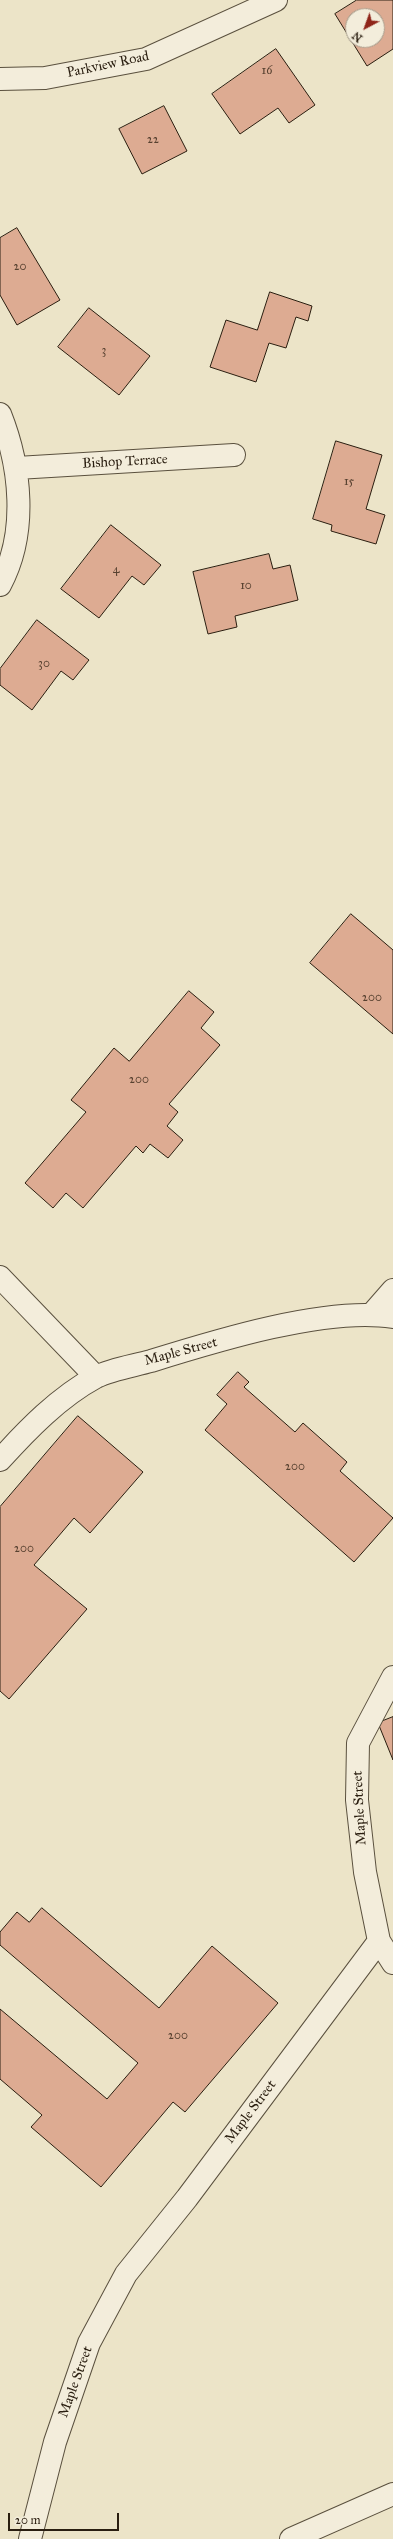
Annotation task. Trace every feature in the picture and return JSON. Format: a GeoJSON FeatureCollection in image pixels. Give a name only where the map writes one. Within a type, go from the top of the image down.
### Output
{"type":"FeatureCollection","features":[{"type":"Feature","properties":{"kind":"street","name":"Parkview Road"},"geometry":{"type":"LineString","coordinates":[[0,79],[45,78],[146,59],[276,0]]}},
{"type":"Feature","properties":{"kind":"street"},"geometry":{"type":"LineString","coordinates":[[0,414],[17,468],[19,496],[12,553],[0,585]]}},
{"type":"Feature","properties":{"kind":"street","name":"Bishop Terrace"},"geometry":{"type":"LineString","coordinates":[[17,468],[234,455]]}},
{"type":"Feature","properties":{"kind":"street"},"geometry":{"type":"LineString","coordinates":[[0,1277],[96,1377]]}},
{"type":"Feature","properties":{"kind":"street"},"geometry":{"type":"LineString","coordinates":[[372,1314],[393,1290]]}},
{"type":"Feature","properties":{"kind":"street","name":"Maple Street"},"geometry":{"type":"LineString","coordinates":[[0,1460],[28,1428],[96,1377],[184,1350],[300,1322],[372,1314],[393,1317]]}},
{"type":"Feature","properties":{"kind":"street","name":"Maple Street"},"geometry":{"type":"LineString","coordinates":[[30,2539],[54,2442],[90,2342],[126,2274],[187,2198],[379,1941],[364,1872],[356,1800],[358,1743],[393,1676]]}},
{"type":"Feature","properties":{"kind":"street"},"geometry":{"type":"LineString","coordinates":[[379,1941],[393,1963]]}},
{"type":"Feature","properties":{"kind":"street"},"geometry":{"type":"LineString","coordinates":[[291,2539],[393,2494]]}},
{"type":"Feature","properties":{"kind":"building"},"geometry":{"type":"Polygon","coordinates":[[[357,0],[393,0],[393,49],[367,66],[356,48],[385,48],[385,8],[345,8],[345,30],[335,14],[357,0]]]}},
{"type":"Feature","properties":{"kind":"building"},"geometry":{"type":"Polygon","coordinates":[[[276,49],[315,105],[289,123],[278,108],[240,134],[212,94],[276,49]]]}},
{"type":"Feature","properties":{"kind":"building"},"geometry":{"type":"Polygon","coordinates":[[[164,106],[187,151],[142,174],[119,129],[164,106]]]}},
{"type":"Feature","properties":{"kind":"building"},"geometry":{"type":"Polygon","coordinates":[[[17,228],[60,300],[17,325],[0,295],[0,238],[17,228]]]}},
{"type":"Feature","properties":{"kind":"building"},"geometry":{"type":"Polygon","coordinates":[[[270,292],[312,306],[308,321],[296,317],[286,348],[269,343],[256,382],[210,367],[226,320],[257,330],[270,292]]]}},
{"type":"Feature","properties":{"kind":"building"},"geometry":{"type":"Polygon","coordinates":[[[89,308],[150,356],[119,395],[58,347],[89,308]]]}},
{"type":"Feature","properties":{"kind":"building"},"geometry":{"type":"Polygon","coordinates":[[[336,441],[382,455],[366,509],[385,515],[376,544],[331,531],[332,525],[313,519],[336,441]]]}},
{"type":"Feature","properties":{"kind":"building"},"geometry":{"type":"Polygon","coordinates":[[[111,525],[161,565],[144,585],[132,576],[99,618],[61,589],[111,525]]]}},
{"type":"Feature","properties":{"kind":"building"},"geometry":{"type":"Polygon","coordinates":[[[269,554],[273,569],[290,565],[298,600],[235,616],[237,627],[208,634],[193,572],[269,554]]]}},
{"type":"Feature","properties":{"kind":"building"},"geometry":{"type":"Polygon","coordinates":[[[37,620],[89,660],[73,680],[61,671],[32,710],[0,685],[0,669],[37,620]]]}},
{"type":"Feature","properties":{"kind":"building"},"geometry":{"type":"Polygon","coordinates":[[[351,914],[393,950],[393,1034],[310,963],[351,914]]]}},
{"type":"Feature","properties":{"kind":"building"},"geometry":{"type":"Polygon","coordinates":[[[189,991],[214,1012],[201,1028],[220,1045],[169,1104],[178,1112],[167,1126],[183,1140],[168,1158],[150,1144],[143,1153],[136,1146],[83,1208],[66,1193],[53,1208],[25,1183],[86,1112],[71,1100],[114,1048],[129,1061],[189,991]]]}},
{"type":"Feature","properties":{"kind":"building"},"geometry":{"type":"Polygon","coordinates":[[[238,1372],[249,1382],[244,1387],[295,1432],[303,1423],[347,1462],[340,1471],[393,1518],[354,1562],[205,1430],[227,1404],[217,1395],[238,1372]]]}},
{"type":"Feature","properties":{"kind":"building"},"geometry":{"type":"Polygon","coordinates":[[[78,1416],[143,1472],[90,1533],[74,1518],[34,1565],[87,1609],[9,1699],[0,1691],[0,1507],[78,1416]]]}},
{"type":"Feature","properties":{"kind":"building"},"geometry":{"type":"Polygon","coordinates":[[[393,1717],[393,1760],[378,1723],[393,1717]]]}},
{"type":"Feature","properties":{"kind":"building"},"geometry":{"type":"Polygon","coordinates":[[[42,1908],[159,2008],[212,1946],[278,2003],[185,2112],[173,2102],[101,2187],[31,2127],[42,2115],[0,2079],[0,2009],[107,2099],[138,2063],[0,1945],[0,1932],[17,1912],[29,1922],[42,1908]]]}}]}
